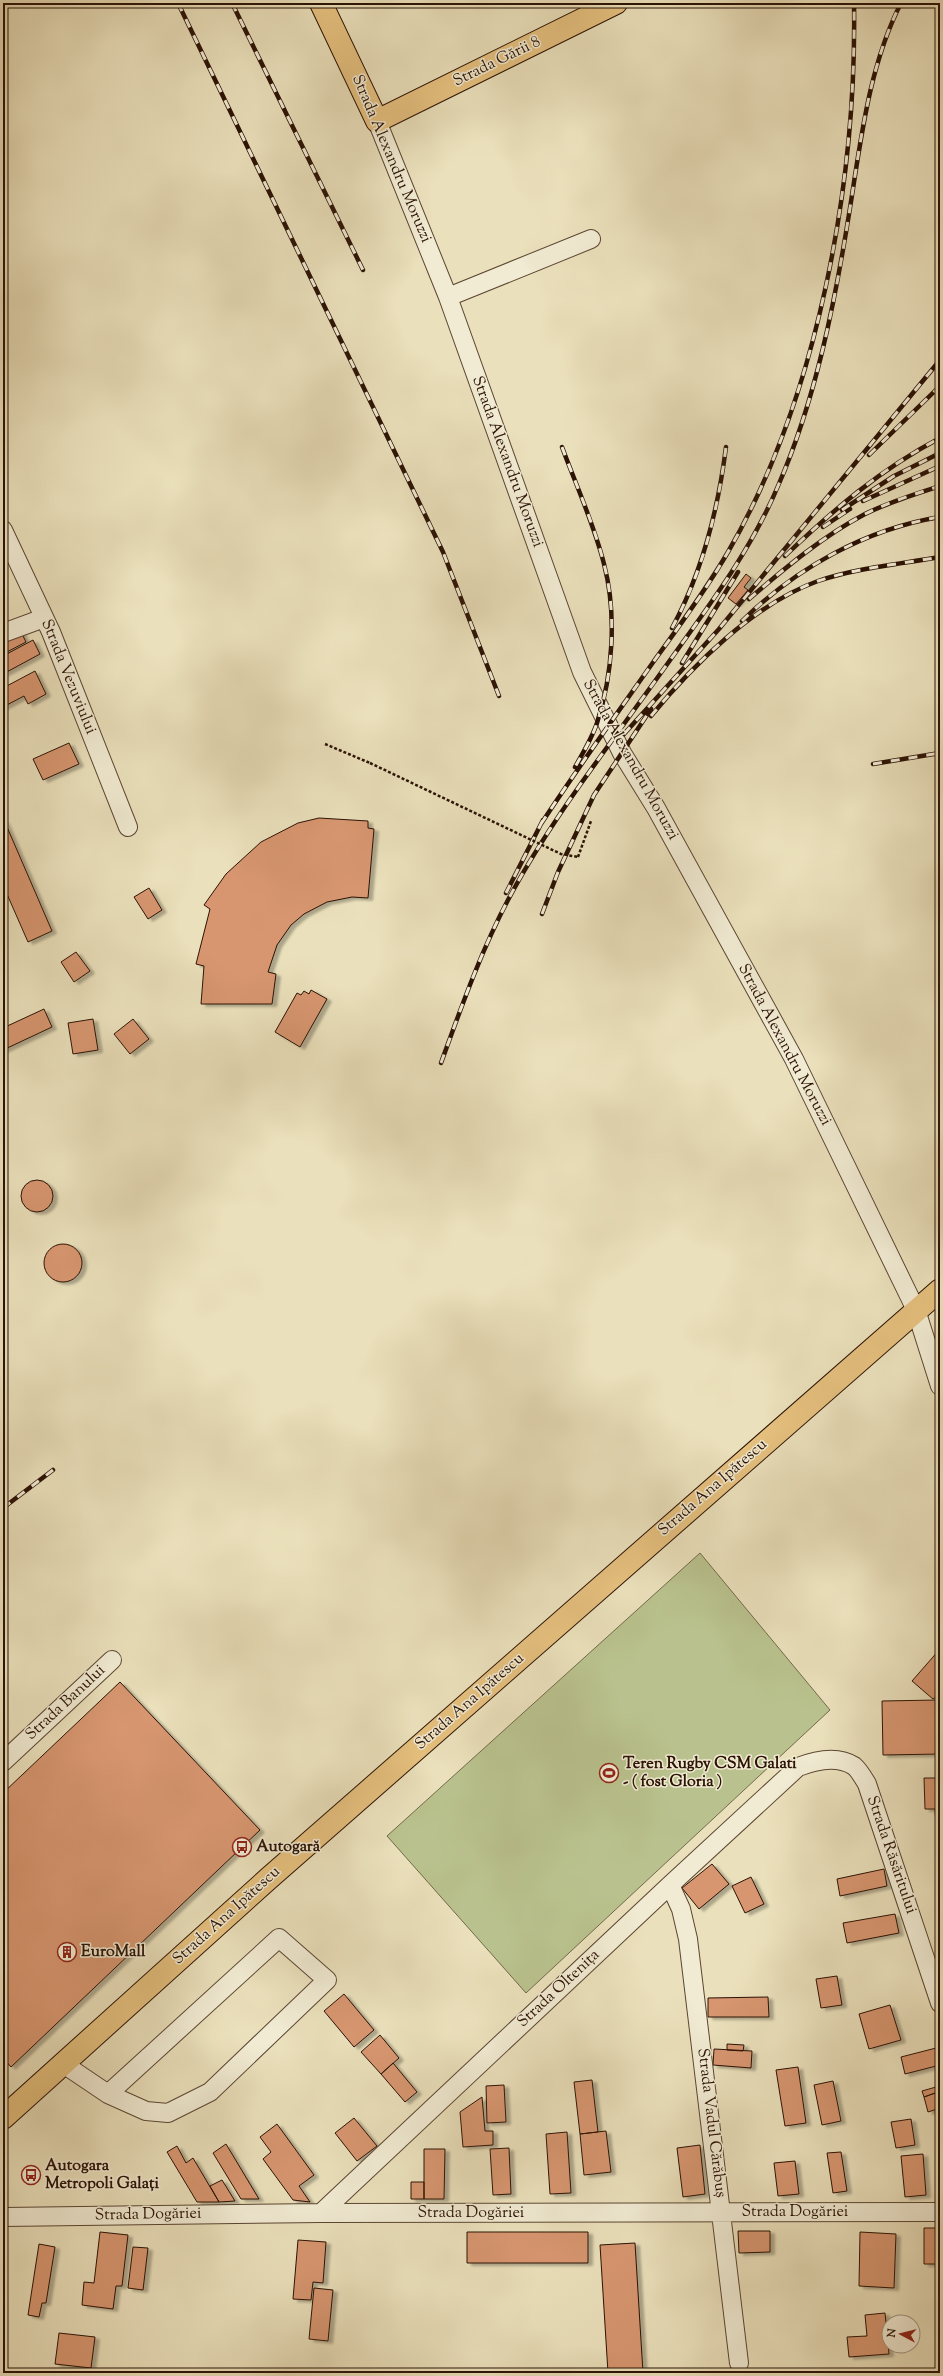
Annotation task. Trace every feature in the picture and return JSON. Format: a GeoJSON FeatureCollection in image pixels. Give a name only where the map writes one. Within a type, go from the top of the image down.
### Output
{"type":"FeatureCollection","features":[{"type":"Feature","properties":{"kind":"main road","name":"Strada Alexandru Moruzzi"},"geometry":{"type":"LineString","coordinates":[[321,3],[377,121]]}},
{"type":"Feature","properties":{"kind":"main road","name":"Strada Gării 8"},"geometry":{"type":"LineString","coordinates":[[377,121],[616,3]]}},
{"type":"Feature","properties":{"kind":"main road","name":"Strada Ana Ipătescu"},"geometry":{"type":"LineString","coordinates":[[3,2118],[62,2063],[274,1874],[940,1290]]}},
{"type":"Feature","properties":{"kind":"street","name":"Strada Alexandru Moruzzi"},"geometry":{"type":"LineString","coordinates":[[377,121],[448,297],[580,666],[600,711],[656,808],[794,1059],[916,1310],[940,1386]]}},
{"type":"Feature","properties":{"kind":"street"},"geometry":{"type":"LineString","coordinates":[[448,297],[592,239]]}},
{"type":"Feature","properties":{"kind":"street","name":"Strada Vezuviului"},"geometry":{"type":"LineString","coordinates":[[3,530],[44,618],[128,827]]}},
{"type":"Feature","properties":{"kind":"street"},"geometry":{"type":"LineString","coordinates":[[3,633],[44,618]]}},
{"type":"Feature","properties":{"kind":"street","name":"Strada Banului"},"geometry":{"type":"LineString","coordinates":[[3,1762],[112,1660]]}},
{"type":"Feature","properties":{"kind":"street","name":"Strada Răsăritului"},"geometry":{"type":"LineString","coordinates":[[798,1767],[816,1761],[834,1759],[855,1766],[867,1784],[940,2003]]}},
{"type":"Feature","properties":{"kind":"street","name":"Strada Oltenița"},"geometry":{"type":"LineString","coordinates":[[321,2213],[670,1885],[798,1767]]}},
{"type":"Feature","properties":{"kind":"street","name":"Strada Vadul Cărăbuș"},"geometry":{"type":"LineString","coordinates":[[670,1885],[681,1909],[688,1939],[722,2212],[739,2364]]}},
{"type":"Feature","properties":{"kind":"street"},"geometry":{"type":"LineString","coordinates":[[62,2063],[108,2094],[146,2111],[168,2113],[196,2101],[210,2092],[327,1980],[279,1938],[108,2094]]}},
{"type":"Feature","properties":{"kind":"street","name":"Strada Dogăriei"},"geometry":{"type":"LineString","coordinates":[[3,2217],[321,2213],[940,2212]]}},
{"type":"Feature","properties":{"kind":"path"},"geometry":{"type":"LineString","coordinates":[[325,744],[370,763],[561,854],[578,857],[591,821]]}},
{"type":"Feature","properties":{"kind":"green space","name":"Teren Rugby CSM Galati - ( fost Gloria )"},"geometry":{"type":"Polygon","coordinates":[[[700,1553],[830,1710],[526,1993],[387,1836],[700,1553]]]}},
{"type":"Feature","properties":{"kind":"building"},"geometry":{"type":"Polygon","coordinates":[[[746,574],[751,578],[744,587],[748,590],[736,604],[728,598],[746,574]]]}},
{"type":"Feature","properties":{"kind":"building"},"geometry":{"type":"Polygon","coordinates":[[[20,630],[26,642],[3,654],[3,639],[20,630]]]}},
{"type":"Feature","properties":{"kind":"building"},"geometry":{"type":"Polygon","coordinates":[[[33,640],[40,654],[3,674],[3,656],[33,640]]]}},
{"type":"Feature","properties":{"kind":"building"},"geometry":{"type":"Polygon","coordinates":[[[35,671],[46,694],[28,704],[24,696],[3,707],[3,688],[35,671]]]}},
{"type":"Feature","properties":{"kind":"building"},"geometry":{"type":"Polygon","coordinates":[[[69,743],[79,764],[43,780],[33,759],[69,743]]]}},
{"type":"Feature","properties":{"kind":"building"},"geometry":{"type":"Polygon","coordinates":[[[319,818],[368,821],[368,828],[374,829],[368,898],[352,897],[327,902],[304,914],[291,925],[277,945],[268,972],[276,974],[272,1004],[201,1004],[204,966],[196,964],[210,909],[204,905],[226,874],[261,842],[298,823],[319,818]]]}},
{"type":"Feature","properties":{"kind":"building"},"geometry":{"type":"Polygon","coordinates":[[[4,820],[52,931],[28,942],[3,885],[4,820]]]}},
{"type":"Feature","properties":{"kind":"building"},"geometry":{"type":"Polygon","coordinates":[[[149,888],[162,910],[148,919],[134,897],[149,888]]]}},
{"type":"Feature","properties":{"kind":"building"},"geometry":{"type":"Polygon","coordinates":[[[76,952],[90,971],[74,982],[61,962],[76,952]]]}},
{"type":"Feature","properties":{"kind":"building"},"geometry":{"type":"Polygon","coordinates":[[[311,990],[327,999],[300,1047],[275,1032],[297,993],[301,995],[304,991],[309,994],[311,990]]]}},
{"type":"Feature","properties":{"kind":"building"},"geometry":{"type":"Polygon","coordinates":[[[44,1009],[52,1027],[3,1050],[3,1028],[44,1009]]]}},
{"type":"Feature","properties":{"kind":"building"},"geometry":{"type":"Polygon","coordinates":[[[93,1019],[98,1050],[73,1054],[68,1023],[93,1019]]]}},
{"type":"Feature","properties":{"kind":"building"},"geometry":{"type":"Polygon","coordinates":[[[133,1019],[149,1039],[130,1054],[114,1034],[133,1019]]]}},
{"type":"Feature","properties":{"kind":"building"},"geometry":{"type":"Polygon","coordinates":[[[34,1180],[40,1180],[50,1187],[53,1196],[52,1202],[46,1209],[40,1212],[34,1212],[24,1205],[21,1199],[21,1193],[28,1183],[34,1180]]]}},
{"type":"Feature","properties":{"kind":"building"},"geometry":{"type":"Polygon","coordinates":[[[63,1244],[73,1247],[79,1253],[82,1263],[79,1273],[73,1279],[63,1282],[53,1279],[47,1273],[44,1263],[47,1253],[53,1247],[63,1244]]]}},
{"type":"Feature","properties":{"kind":"building"},"geometry":{"type":"Polygon","coordinates":[[[940,1649],[940,1694],[933,1699],[912,1681],[940,1649]]]}},
{"type":"Feature","properties":{"kind":"building","name":"EuroMall"},"geometry":{"type":"Polygon","coordinates":[[[120,1682],[260,1830],[11,2067],[3,2058],[3,1793],[120,1682]]]}},
{"type":"Feature","properties":{"kind":"building"},"geometry":{"type":"Polygon","coordinates":[[[938,1700],[940,1754],[883,1755],[882,1701],[938,1700]]]}},
{"type":"Feature","properties":{"kind":"building"},"geometry":{"type":"Polygon","coordinates":[[[924,1778],[940,1778],[940,1809],[925,1809],[924,1778]]]}},
{"type":"Feature","properties":{"kind":"building"},"geometry":{"type":"Polygon","coordinates":[[[935,1809],[940,1809],[940,1901],[935,1809]]]}},
{"type":"Feature","properties":{"kind":"building"},"geometry":{"type":"Polygon","coordinates":[[[712,1864],[729,1884],[699,1909],[682,1888],[712,1864]]]}},
{"type":"Feature","properties":{"kind":"building"},"geometry":{"type":"Polygon","coordinates":[[[884,1869],[887,1886],[840,1896],[837,1879],[884,1869]]]}},
{"type":"Feature","properties":{"kind":"building"},"geometry":{"type":"Polygon","coordinates":[[[751,1877],[764,1904],[745,1913],[732,1886],[751,1877]]]}},
{"type":"Feature","properties":{"kind":"building"},"geometry":{"type":"Polygon","coordinates":[[[895,1914],[899,1933],[847,1943],[843,1923],[895,1914]]]}},
{"type":"Feature","properties":{"kind":"building"},"geometry":{"type":"Polygon","coordinates":[[[837,1976],[842,2005],[821,2008],[816,1979],[837,1976]]]}},
{"type":"Feature","properties":{"kind":"building"},"geometry":{"type":"Polygon","coordinates":[[[344,1994],[374,2030],[354,2047],[324,2011],[344,1994]]]}},
{"type":"Feature","properties":{"kind":"building"},"geometry":{"type":"Polygon","coordinates":[[[768,1997],[769,2017],[708,2017],[708,1998],[768,1997]]]}},
{"type":"Feature","properties":{"kind":"building"},"geometry":{"type":"Polygon","coordinates":[[[890,2005],[901,2040],[869,2049],[859,2014],[890,2005]]]}},
{"type":"Feature","properties":{"kind":"building"},"geometry":{"type":"Polygon","coordinates":[[[380,2035],[399,2058],[381,2074],[361,2052],[380,2035]]]}},
{"type":"Feature","properties":{"kind":"building"},"geometry":{"type":"Polygon","coordinates":[[[727,2044],[744,2045],[743,2051],[727,2050],[727,2044]]]}},
{"type":"Feature","properties":{"kind":"building"},"geometry":{"type":"Polygon","coordinates":[[[940,2047],[940,2065],[905,2074],[901,2057],[940,2047]]]}},
{"type":"Feature","properties":{"kind":"building"},"geometry":{"type":"Polygon","coordinates":[[[714,2049],[752,2051],[751,2068],[713,2065],[714,2049]]]}},
{"type":"Feature","properties":{"kind":"building"},"geometry":{"type":"Polygon","coordinates":[[[393,2063],[417,2092],[405,2102],[381,2074],[393,2063]]]}},
{"type":"Feature","properties":{"kind":"building"},"geometry":{"type":"Polygon","coordinates":[[[798,2067],[806,2123],[785,2126],[776,2070],[798,2067]]]}},
{"type":"Feature","properties":{"kind":"building"},"geometry":{"type":"Polygon","coordinates":[[[592,2080],[598,2132],[580,2134],[574,2082],[592,2080]]]}},
{"type":"Feature","properties":{"kind":"building"},"geometry":{"type":"Polygon","coordinates":[[[833,2081],[841,2121],[822,2125],[814,2085],[833,2081]]]}},
{"type":"Feature","properties":{"kind":"building"},"geometry":{"type":"Polygon","coordinates":[[[504,2085],[506,2122],[487,2123],[486,2086],[504,2085]]]}},
{"type":"Feature","properties":{"kind":"building"},"geometry":{"type":"Polygon","coordinates":[[[936,2087],[938,2092],[924,2097],[922,2091],[936,2087]]]}},
{"type":"Feature","properties":{"kind":"building"},"geometry":{"type":"Polygon","coordinates":[[[940,2092],[940,2108],[928,2112],[924,2097],[940,2092]]]}},
{"type":"Feature","properties":{"kind":"building"},"geometry":{"type":"Polygon","coordinates":[[[482,2097],[485,2131],[493,2131],[493,2145],[463,2147],[460,2112],[482,2097]]]}},
{"type":"Feature","properties":{"kind":"building"},"geometry":{"type":"Polygon","coordinates":[[[354,2118],[377,2146],[357,2161],[335,2133],[354,2118]]]}},
{"type":"Feature","properties":{"kind":"building"},"geometry":{"type":"Polygon","coordinates":[[[911,2119],[915,2145],[896,2148],[891,2122],[911,2119]]]}},
{"type":"Feature","properties":{"kind":"building"},"geometry":{"type":"Polygon","coordinates":[[[277,2124],[314,2175],[299,2186],[310,2202],[293,2200],[263,2159],[271,2152],[260,2137],[277,2124]]]}},
{"type":"Feature","properties":{"kind":"building"},"geometry":{"type":"Polygon","coordinates":[[[606,2131],[611,2172],[584,2175],[580,2134],[606,2131]]]}},
{"type":"Feature","properties":{"kind":"building"},"geometry":{"type":"Polygon","coordinates":[[[567,2132],[571,2193],[550,2194],[546,2134],[567,2132]]]}},
{"type":"Feature","properties":{"kind":"building"},"geometry":{"type":"Polygon","coordinates":[[[226,2144],[259,2199],[241,2199],[213,2153],[226,2144]]]}},
{"type":"Feature","properties":{"kind":"building"},"geometry":{"type":"Polygon","coordinates":[[[700,2145],[705,2194],[683,2197],[677,2148],[700,2145]]]}},
{"type":"Feature","properties":{"kind":"building"},"geometry":{"type":"Polygon","coordinates":[[[177,2146],[186,2163],[193,2158],[219,2202],[197,2202],[167,2152],[177,2146]]]}},
{"type":"Feature","properties":{"kind":"building"},"geometry":{"type":"Polygon","coordinates":[[[509,2148],[511,2194],[493,2195],[490,2149],[509,2148]]]}},
{"type":"Feature","properties":{"kind":"building"},"geometry":{"type":"Polygon","coordinates":[[[424,2149],[445,2149],[444,2199],[424,2199],[424,2149]]]}},
{"type":"Feature","properties":{"kind":"building"},"geometry":{"type":"Polygon","coordinates":[[[841,2152],[847,2191],[833,2193],[827,2153],[841,2152]]]}},
{"type":"Feature","properties":{"kind":"building"},"geometry":{"type":"Polygon","coordinates":[[[923,2154],[926,2195],[905,2197],[901,2156],[923,2154]]]}},
{"type":"Feature","properties":{"kind":"building"},"geometry":{"type":"Polygon","coordinates":[[[795,2161],[799,2194],[778,2196],[774,2163],[795,2161]]]}},
{"type":"Feature","properties":{"kind":"building"},"geometry":{"type":"Polygon","coordinates":[[[222,2180],[235,2201],[219,2202],[210,2186],[222,2180]]]}},
{"type":"Feature","properties":{"kind":"building"},"geometry":{"type":"Polygon","coordinates":[[[411,2182],[424,2182],[424,2199],[411,2199],[411,2182]]]}},
{"type":"Feature","properties":{"kind":"building"},"geometry":{"type":"Polygon","coordinates":[[[924,2228],[940,2228],[940,2264],[924,2264],[924,2228]]]}},
{"type":"Feature","properties":{"kind":"building"},"geometry":{"type":"Polygon","coordinates":[[[738,2231],[770,2231],[770,2252],[739,2253],[738,2231]]]}},
{"type":"Feature","properties":{"kind":"building"},"geometry":{"type":"Polygon","coordinates":[[[100,2232],[128,2235],[122,2286],[116,2286],[113,2309],[82,2305],[84,2282],[94,2283],[100,2232]]]}},
{"type":"Feature","properties":{"kind":"building"},"geometry":{"type":"Polygon","coordinates":[[[467,2232],[588,2232],[588,2263],[467,2263],[467,2232]]]}},
{"type":"Feature","properties":{"kind":"building"},"geometry":{"type":"Polygon","coordinates":[[[860,2232],[896,2234],[894,2288],[859,2286],[860,2232]]]}},
{"type":"Feature","properties":{"kind":"building"},"geometry":{"type":"Polygon","coordinates":[[[298,2240],[326,2242],[323,2283],[313,2282],[311,2300],[293,2299],[298,2240]]]}},
{"type":"Feature","properties":{"kind":"building"},"geometry":{"type":"Polygon","coordinates":[[[635,2243],[643,2373],[608,2373],[600,2245],[635,2243]]]}},
{"type":"Feature","properties":{"kind":"building"},"geometry":{"type":"Polygon","coordinates":[[[39,2244],[55,2247],[46,2303],[42,2303],[39,2317],[28,2315],[39,2244]]]}},
{"type":"Feature","properties":{"kind":"building"},"geometry":{"type":"Polygon","coordinates":[[[133,2247],[148,2248],[143,2290],[128,2288],[133,2247]]]}},
{"type":"Feature","properties":{"kind":"building"},"geometry":{"type":"Polygon","coordinates":[[[314,2288],[333,2290],[328,2341],[309,2339],[314,2288]]]}},
{"type":"Feature","properties":{"kind":"building"},"geometry":{"type":"Polygon","coordinates":[[[885,2313],[881,2314],[881,2354],[889,2354],[849,2357],[847,2337],[867,2336],[865,2315],[885,2313]]]}},
{"type":"Feature","properties":{"kind":"building"},"geometry":{"type":"Polygon","coordinates":[[[59,2333],[95,2337],[91,2368],[55,2364],[59,2333]]]}},
{"type":"Feature","properties":{"kind":"railway"},"geometry":{"type":"LineString","coordinates":[[178,3],[443,552],[499,696]]}},
{"type":"Feature","properties":{"kind":"railway"},"geometry":{"type":"LineString","coordinates":[[232,3],[363,270]]}},
{"type":"Feature","properties":{"kind":"railway"},"geometry":{"type":"LineString","coordinates":[[541,824],[720,566],[759,491],[786,426],[808,357],[826,286],[839,214],[848,142],[853,71],[854,3]]}},
{"type":"Feature","properties":{"kind":"railway"},"geometry":{"type":"LineString","coordinates":[[441,1063],[489,939],[524,870],[570,799],[723,586],[769,507],[791,453],[814,385],[838,279],[868,103],[881,52],[901,3]]}},
{"type":"Feature","properties":{"kind":"railway"},"geometry":{"type":"LineString","coordinates":[[624,734],[719,629],[940,360]]}},
{"type":"Feature","properties":{"kind":"railway"},"geometry":{"type":"LineString","coordinates":[[869,455],[940,386]]}},
{"type":"Feature","properties":{"kind":"railway"},"geometry":{"type":"LineString","coordinates":[[785,556],[858,491],[918,450],[940,438]]}},
{"type":"Feature","properties":{"kind":"railway"},"geometry":{"type":"LineString","coordinates":[[562,447],[600,549],[608,583],[612,623],[610,664],[607,685],[593,734],[575,767]]}},
{"type":"Feature","properties":{"kind":"railway"},"geometry":{"type":"LineString","coordinates":[[672,628],[692,585],[708,540],[719,494],[726,447]]}},
{"type":"Feature","properties":{"kind":"railway"},"geometry":{"type":"LineString","coordinates":[[842,510],[894,476],[940,453]]}},
{"type":"Feature","properties":{"kind":"railway"},"geometry":{"type":"LineString","coordinates":[[863,501],[940,466]]}},
{"type":"Feature","properties":{"kind":"railway"},"geometry":{"type":"LineString","coordinates":[[749,599],[819,542],[849,523],[865,514],[902,498],[940,486]]}},
{"type":"Feature","properties":{"kind":"railway"},"geometry":{"type":"LineString","coordinates":[[823,527],[850,509]]}},
{"type":"Feature","properties":{"kind":"railway"},"geometry":{"type":"LineString","coordinates":[[742,621],[785,584],[834,554],[859,541],[885,531],[940,517]]}},
{"type":"Feature","properties":{"kind":"railway"},"geometry":{"type":"LineString","coordinates":[[651,716],[705,657],[726,638],[748,620],[794,591],[818,581],[847,573],[940,557]]}},
{"type":"Feature","properties":{"kind":"railway"},"geometry":{"type":"LineString","coordinates":[[682,663],[738,572]]}},
{"type":"Feature","properties":{"kind":"railway"},"geometry":{"type":"LineString","coordinates":[[542,914],[558,872],[594,795],[651,709]]}},
{"type":"Feature","properties":{"kind":"railway"},"geometry":{"type":"LineString","coordinates":[[873,764],[940,753]]}},
{"type":"Feature","properties":{"kind":"railway"},"geometry":{"type":"LineString","coordinates":[[506,893],[543,820]]}},
{"type":"Feature","properties":{"kind":"railway"},"geometry":{"type":"LineString","coordinates":[[3,1508],[53,1470]]}},
{"type":"Feature","properties":{"kind":"place","name":"Teren Rugby CSM Galati - ( fost Gloria )"},"geometry":{"type":"Point","coordinates":[609,1773]}},
{"type":"Feature","properties":{"kind":"place","name":"Autogară"},"geometry":{"type":"Point","coordinates":[242,1847]}},
{"type":"Feature","properties":{"kind":"place","name":"EuroMall"},"geometry":{"type":"Point","coordinates":[67,1952]}},
{"type":"Feature","properties":{"kind":"place","name":"Autogara Metropoli Galați"},"geometry":{"type":"Point","coordinates":[31,2175]}}]}
